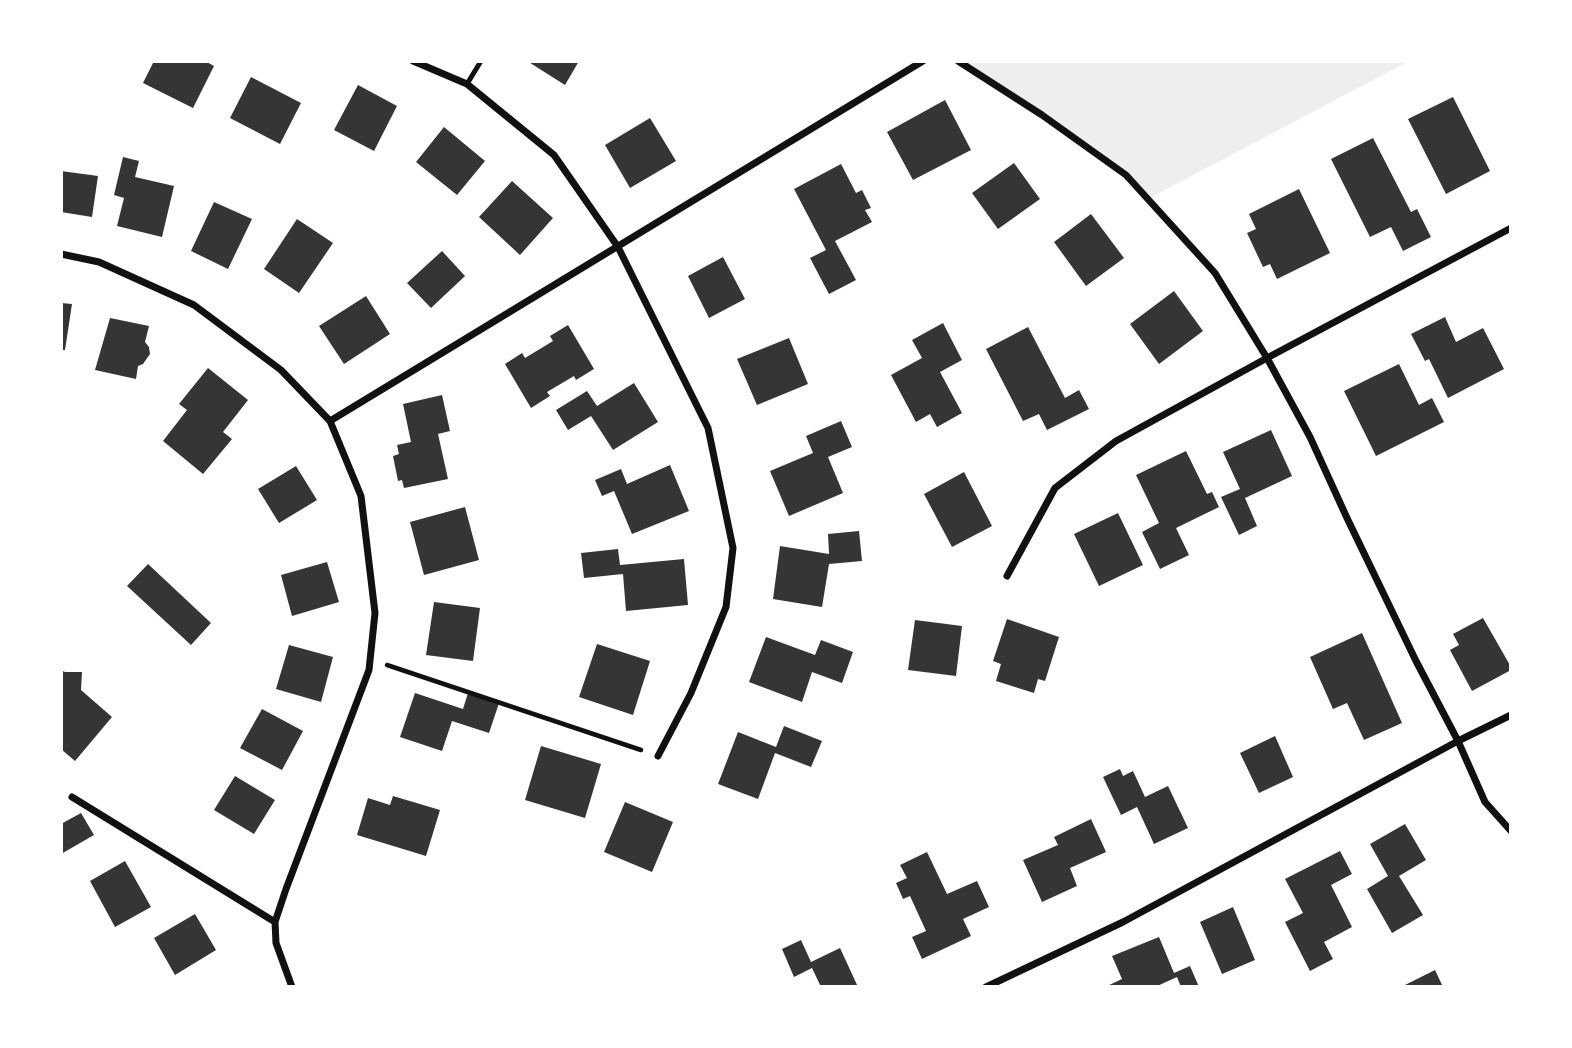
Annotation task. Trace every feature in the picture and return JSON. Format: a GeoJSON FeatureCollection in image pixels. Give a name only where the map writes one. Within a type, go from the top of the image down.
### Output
{"type":"FeatureCollection","features":[{"type":"Feature","properties":{"kind":"street"},"geometry":{"type":"LineString","coordinates":[[413,61],[467,84],[554,155],[618,247],[708,428],[733,548],[726,607],[691,693],[658,756]]}},
{"type":"Feature","properties":{"kind":"street"},"geometry":{"type":"LineString","coordinates":[[330,421],[923,61]]}},
{"type":"Feature","properties":{"kind":"street"},"geometry":{"type":"LineString","coordinates":[[958,61],[1042,115],[1126,175],[1215,273],[1310,437],[1485,802],[1511,831]]}},
{"type":"Feature","properties":{"kind":"street"},"geometry":{"type":"LineString","coordinates":[[1007,576],[1055,488],[1116,441],[1511,228]]}},
{"type":"Feature","properties":{"kind":"street"},"geometry":{"type":"LineString","coordinates":[[61,254],[99,262],[194,305],[281,370],[330,421],[361,496],[375,613],[369,670],[275,922],[276,943],[292,987]]}},
{"type":"Feature","properties":{"kind":"street"},"geometry":{"type":"LineString","coordinates":[[986,987],[1123,922],[1511,715]]}},
{"type":"Feature","properties":{"kind":"street"},"geometry":{"type":"LineString","coordinates":[[72,797],[275,922]]}},
{"type":"Feature","properties":{"kind":"lane"},"geometry":{"type":"LineString","coordinates":[[467,84],[481,61]]}},
{"type":"Feature","properties":{"kind":"path"},"geometry":{"type":"LineString","coordinates":[[370,660],[658,756]]}},
{"type":"Feature","properties":{"kind":"shaded area"},"geometry":{"type":"Polygon","coordinates":[[[965,61],[1409,61],[1146,200],[1096,149],[974,75],[965,61]]]}},
{"type":"Feature","properties":{"kind":"building"},"geometry":{"type":"Polygon","coordinates":[[[154,61],[205,61],[214,66],[193,108],[143,83],[154,61]]]}},
{"type":"Feature","properties":{"kind":"building"},"geometry":{"type":"Polygon","coordinates":[[[527,61],[579,61],[565,85],[527,61]]]}},
{"type":"Feature","properties":{"kind":"building"},"geometry":{"type":"Polygon","coordinates":[[[251,77],[301,103],[280,144],[230,118],[251,77]]]}},
{"type":"Feature","properties":{"kind":"building"},"geometry":{"type":"Polygon","coordinates":[[[358,85],[397,106],[374,151],[334,130],[358,85]]]}},
{"type":"Feature","properties":{"kind":"building"},"geometry":{"type":"Polygon","coordinates":[[[1453,97],[1490,171],[1446,194],[1408,119],[1453,97]]]}},
{"type":"Feature","properties":{"kind":"building"},"geometry":{"type":"Polygon","coordinates":[[[945,100],[971,150],[913,180],[887,132],[945,100]]]}},
{"type":"Feature","properties":{"kind":"building"},"geometry":{"type":"Polygon","coordinates":[[[650,118],[676,161],[630,188],[605,145],[650,118]]]}},
{"type":"Feature","properties":{"kind":"building"},"geometry":{"type":"Polygon","coordinates":[[[444,127],[485,161],[457,195],[416,162],[444,127]]]}},
{"type":"Feature","properties":{"kind":"building"},"geometry":{"type":"Polygon","coordinates":[[[1373,138],[1411,212],[1417,209],[1431,237],[1403,251],[1391,227],[1370,237],[1331,159],[1373,138]]]}},
{"type":"Feature","properties":{"kind":"building"},"geometry":{"type":"Polygon","coordinates":[[[123,157],[139,161],[135,177],[174,186],[162,237],[117,226],[124,198],[114,195],[123,157]]]}},
{"type":"Feature","properties":{"kind":"building"},"geometry":{"type":"Polygon","coordinates":[[[1014,163],[1040,199],[998,229],[972,193],[1014,163]]]}},
{"type":"Feature","properties":{"kind":"building"},"geometry":{"type":"Polygon","coordinates":[[[841,164],[856,193],[862,190],[871,208],[865,210],[872,222],[835,241],[856,280],[829,294],[810,258],[826,250],[794,189],[841,164]]]}},
{"type":"Feature","properties":{"kind":"building"},"geometry":{"type":"Polygon","coordinates":[[[61,171],[98,176],[92,217],[61,212],[61,171]]]}},
{"type":"Feature","properties":{"kind":"building"},"geometry":{"type":"Polygon","coordinates":[[[512,181],[553,218],[520,255],[479,217],[512,181]]]}},
{"type":"Feature","properties":{"kind":"building"},"geometry":{"type":"Polygon","coordinates":[[[1299,189],[1330,253],[1277,279],[1270,264],[1263,267],[1247,233],[1256,229],[1249,214],[1299,189]]]}},
{"type":"Feature","properties":{"kind":"building"},"geometry":{"type":"Polygon","coordinates":[[[214,202],[252,219],[228,269],[191,251],[214,202]]]}},
{"type":"Feature","properties":{"kind":"building"},"geometry":{"type":"Polygon","coordinates":[[[1091,214],[1124,258],[1086,286],[1054,242],[1091,214]]]}},
{"type":"Feature","properties":{"kind":"building"},"geometry":{"type":"Polygon","coordinates":[[[297,219],[333,243],[299,293],[264,269],[297,219]]]}},
{"type":"Feature","properties":{"kind":"building"},"geometry":{"type":"Polygon","coordinates":[[[442,251],[465,276],[431,308],[407,283],[442,251]]]}},
{"type":"Feature","properties":{"kind":"building"},"geometry":{"type":"Polygon","coordinates":[[[723,257],[745,299],[709,318],[688,276],[723,257]]]}},
{"type":"Feature","properties":{"kind":"building"},"geometry":{"type":"Polygon","coordinates":[[[1174,291],[1203,331],[1159,364],[1130,324],[1174,291]]]}},
{"type":"Feature","properties":{"kind":"building"},"geometry":{"type":"Polygon","coordinates":[[[366,296],[390,334],[344,364],[319,326],[366,296]]]}},
{"type":"Feature","properties":{"kind":"building"},"geometry":{"type":"Polygon","coordinates":[[[61,303],[72,304],[65,350],[61,350],[61,303]]]}},
{"type":"Feature","properties":{"kind":"building"},"geometry":{"type":"Polygon","coordinates":[[[1445,317],[1456,342],[1483,328],[1504,369],[1448,398],[1429,359],[1425,361],[1411,334],[1445,317]]]}},
{"type":"Feature","properties":{"kind":"building"},"geometry":{"type":"Polygon","coordinates":[[[110,318],[149,326],[145,342],[150,354],[143,364],[138,366],[136,379],[95,370],[110,318]]]}},
{"type":"Feature","properties":{"kind":"building"},"geometry":{"type":"Polygon","coordinates":[[[943,323],[962,360],[940,372],[962,413],[937,427],[930,414],[916,422],[891,375],[922,358],[912,340],[943,323]]]}},
{"type":"Feature","properties":{"kind":"building"},"geometry":{"type":"Polygon","coordinates":[[[568,325],[594,369],[576,380],[574,376],[547,392],[550,396],[531,408],[505,364],[522,353],[525,358],[553,341],[550,336],[568,325]]]}},
{"type":"Feature","properties":{"kind":"building"},"geometry":{"type":"Polygon","coordinates":[[[1028,327],[1065,398],[1079,390],[1089,409],[1047,430],[1039,414],[1023,421],[986,349],[1028,327]]]}},
{"type":"Feature","properties":{"kind":"building"},"geometry":{"type":"Polygon","coordinates":[[[789,338],[808,384],[757,405],[737,359],[789,338]]]}},
{"type":"Feature","properties":{"kind":"building"},"geometry":{"type":"Polygon","coordinates":[[[1399,364],[1419,405],[1432,398],[1444,422],[1376,456],[1344,391],[1399,364]]]}},
{"type":"Feature","properties":{"kind":"building"},"geometry":{"type":"Polygon","coordinates":[[[208,368],[248,400],[223,432],[232,439],[203,474],[163,441],[187,410],[179,404],[208,368]]]}},
{"type":"Feature","properties":{"kind":"building"},"geometry":{"type":"Polygon","coordinates":[[[634,383],[658,422],[613,450],[591,416],[568,430],[556,410],[587,391],[597,406],[634,383]]]}},
{"type":"Feature","properties":{"kind":"building"},"geometry":{"type":"Polygon","coordinates":[[[442,395],[450,431],[438,434],[448,479],[404,488],[402,480],[398,481],[393,456],[399,454],[397,445],[411,442],[403,404],[442,395]]]}},
{"type":"Feature","properties":{"kind":"building"},"geometry":{"type":"Polygon","coordinates":[[[841,421],[852,447],[828,457],[843,493],[789,516],[770,471],[813,453],[806,436],[841,421]]]}},
{"type":"Feature","properties":{"kind":"building"},"geometry":{"type":"Polygon","coordinates":[[[1271,430],[1292,476],[1245,498],[1257,526],[1239,535],[1221,497],[1240,489],[1223,452],[1271,430]]]}},
{"type":"Feature","properties":{"kind":"building"},"geometry":{"type":"Polygon","coordinates":[[[1186,451],[1207,494],[1212,492],[1219,507],[1176,528],[1189,555],[1160,569],[1142,532],[1159,523],[1136,475],[1186,451]]]}},
{"type":"Feature","properties":{"kind":"building"},"geometry":{"type":"Polygon","coordinates":[[[670,465],[689,511],[632,534],[614,491],[602,496],[595,480],[621,469],[627,484],[670,465]]]}},
{"type":"Feature","properties":{"kind":"building"},"geometry":{"type":"Polygon","coordinates":[[[296,466],[317,500],[279,523],[258,489],[296,466]]]}},
{"type":"Feature","properties":{"kind":"building"},"geometry":{"type":"Polygon","coordinates":[[[964,472],[992,526],[952,547],[924,494],[964,472]]]}},
{"type":"Feature","properties":{"kind":"building"},"geometry":{"type":"Polygon","coordinates":[[[465,507],[479,560],[424,575],[410,522],[465,507]]]}},
{"type":"Feature","properties":{"kind":"building"},"geometry":{"type":"Polygon","coordinates":[[[1118,513],[1143,565],[1099,586],[1074,534],[1118,513]]]}},
{"type":"Feature","properties":{"kind":"building"},"geometry":{"type":"Polygon","coordinates":[[[859,531],[862,561],[829,564],[822,607],[773,599],[780,546],[829,554],[828,534],[859,531]]]}},
{"type":"Feature","properties":{"kind":"building"},"geometry":{"type":"Polygon","coordinates":[[[618,549],[620,565],[684,559],[688,605],[626,611],[623,574],[584,578],[581,553],[618,549]]]}},
{"type":"Feature","properties":{"kind":"building"},"geometry":{"type":"Polygon","coordinates":[[[327,562],[339,602],[292,616],[281,575],[327,562]]]}},
{"type":"Feature","properties":{"kind":"building"},"geometry":{"type":"Polygon","coordinates":[[[148,564],[211,623],[191,645],[127,586],[148,564]]]}},
{"type":"Feature","properties":{"kind":"building"},"geometry":{"type":"Polygon","coordinates":[[[434,602],[480,608],[473,661],[426,655],[434,602]]]}},
{"type":"Feature","properties":{"kind":"building"},"geometry":{"type":"Polygon","coordinates":[[[1483,618],[1511,670],[1472,691],[1450,650],[1459,645],[1453,634],[1483,618]]]}},
{"type":"Feature","properties":{"kind":"building"},"geometry":{"type":"Polygon","coordinates":[[[1007,619],[1059,637],[1045,681],[1038,679],[1034,693],[996,681],[1001,664],[993,661],[1007,619]]]}},
{"type":"Feature","properties":{"kind":"building"},"geometry":{"type":"Polygon","coordinates":[[[915,620],[962,626],[956,676],[908,670],[915,620]]]}},
{"type":"Feature","properties":{"kind":"building"},"geometry":{"type":"Polygon","coordinates":[[[1362,633],[1402,723],[1364,740],[1347,703],[1333,709],[1310,657],[1362,633]]]}},
{"type":"Feature","properties":{"kind":"building"},"geometry":{"type":"Polygon","coordinates":[[[766,637],[815,655],[821,640],[853,652],[842,683],[812,672],[802,702],[749,682],[766,637]]]}},
{"type":"Feature","properties":{"kind":"building"},"geometry":{"type":"Polygon","coordinates":[[[597,644],[650,661],[633,715],[579,697],[597,644]]]}},
{"type":"Feature","properties":{"kind":"building"},"geometry":{"type":"Polygon","coordinates":[[[289,645],[333,657],[321,702],[276,689],[289,645]]]}},
{"type":"Feature","properties":{"kind":"building"},"geometry":{"type":"Polygon","coordinates":[[[61,670],[82,672],[81,690],[112,717],[75,761],[61,749],[61,670]]]}},
{"type":"Feature","properties":{"kind":"building"},"geometry":{"type":"Polygon","coordinates":[[[415,693],[463,709],[468,693],[499,703],[489,733],[452,721],[442,751],[400,737],[415,693]]]}},
{"type":"Feature","properties":{"kind":"building"},"geometry":{"type":"Polygon","coordinates":[[[262,709],[303,731],[282,770],[240,748],[262,709]]]}},
{"type":"Feature","properties":{"kind":"building"},"geometry":{"type":"Polygon","coordinates":[[[784,726],[822,741],[811,767],[775,753],[758,799],[718,784],[738,732],[776,747],[784,726]]]}},
{"type":"Feature","properties":{"kind":"building"},"geometry":{"type":"Polygon","coordinates":[[[1275,736],[1293,777],[1259,793],[1240,753],[1275,736]]]}},
{"type":"Feature","properties":{"kind":"building"},"geometry":{"type":"Polygon","coordinates":[[[541,746],[601,764],[585,818],[525,800],[541,746]]]}},
{"type":"Feature","properties":{"kind":"building"},"geometry":{"type":"Polygon","coordinates":[[[1120,769],[1123,776],[1133,771],[1145,797],[1168,786],[1188,828],[1154,844],[1137,807],[1121,815],[1103,777],[1120,769]]]}},
{"type":"Feature","properties":{"kind":"building"},"geometry":{"type":"Polygon","coordinates":[[[235,776],[275,800],[254,834],[214,810],[235,776]]]}},
{"type":"Feature","properties":{"kind":"building"},"geometry":{"type":"Polygon","coordinates":[[[393,796],[440,810],[426,856],[357,835],[368,798],[390,805],[393,796]]]}},
{"type":"Feature","properties":{"kind":"building"},"geometry":{"type":"Polygon","coordinates":[[[625,802],[673,822],[652,872],[604,852],[625,802]]]}},
{"type":"Feature","properties":{"kind":"building"},"geometry":{"type":"Polygon","coordinates":[[[81,813],[94,835],[61,854],[61,824],[81,813]]]}},
{"type":"Feature","properties":{"kind":"building"},"geometry":{"type":"Polygon","coordinates":[[[1091,819],[1106,852],[1070,868],[1077,886],[1042,902],[1023,860],[1058,845],[1054,837],[1091,819]]]}},
{"type":"Feature","properties":{"kind":"building"},"geometry":{"type":"Polygon","coordinates":[[[1405,824],[1426,860],[1399,876],[1423,915],[1392,933],[1367,889],[1388,876],[1370,844],[1405,824]]]}},
{"type":"Feature","properties":{"kind":"building"},"geometry":{"type":"Polygon","coordinates":[[[1340,851],[1352,874],[1331,885],[1352,927],[1324,942],[1333,959],[1310,971],[1285,922],[1303,913],[1285,879],[1340,851]]]}},
{"type":"Feature","properties":{"kind":"building"},"geometry":{"type":"Polygon","coordinates":[[[927,852],[947,894],[977,881],[989,907],[963,919],[971,936],[922,959],[912,937],[926,931],[910,896],[903,899],[896,883],[907,878],[900,865],[927,852]]]}},
{"type":"Feature","properties":{"kind":"building"},"geometry":{"type":"Polygon","coordinates":[[[125,861],[151,907],[115,927],[90,881],[125,861]]]}},
{"type":"Feature","properties":{"kind":"building"},"geometry":{"type":"Polygon","coordinates":[[[1233,907],[1255,960],[1222,974],[1200,922],[1233,907]]]}},
{"type":"Feature","properties":{"kind":"building"},"geometry":{"type":"Polygon","coordinates":[[[195,914],[216,950],[175,975],[154,938],[195,914]]]}},
{"type":"Feature","properties":{"kind":"building"},"geometry":{"type":"Polygon","coordinates":[[[1159,937],[1174,973],[1190,966],[1199,987],[1181,987],[1177,977],[1155,987],[1105,987],[1122,979],[1112,956],[1159,937]]]}},
{"type":"Feature","properties":{"kind":"building"},"geometry":{"type":"Polygon","coordinates":[[[801,940],[811,962],[840,948],[858,987],[821,987],[812,968],[794,977],[782,949],[801,940]]]}},
{"type":"Feature","properties":{"kind":"building"},"geometry":{"type":"Polygon","coordinates":[[[1435,970],[1443,987],[1401,987],[1435,970]]]}}]}
